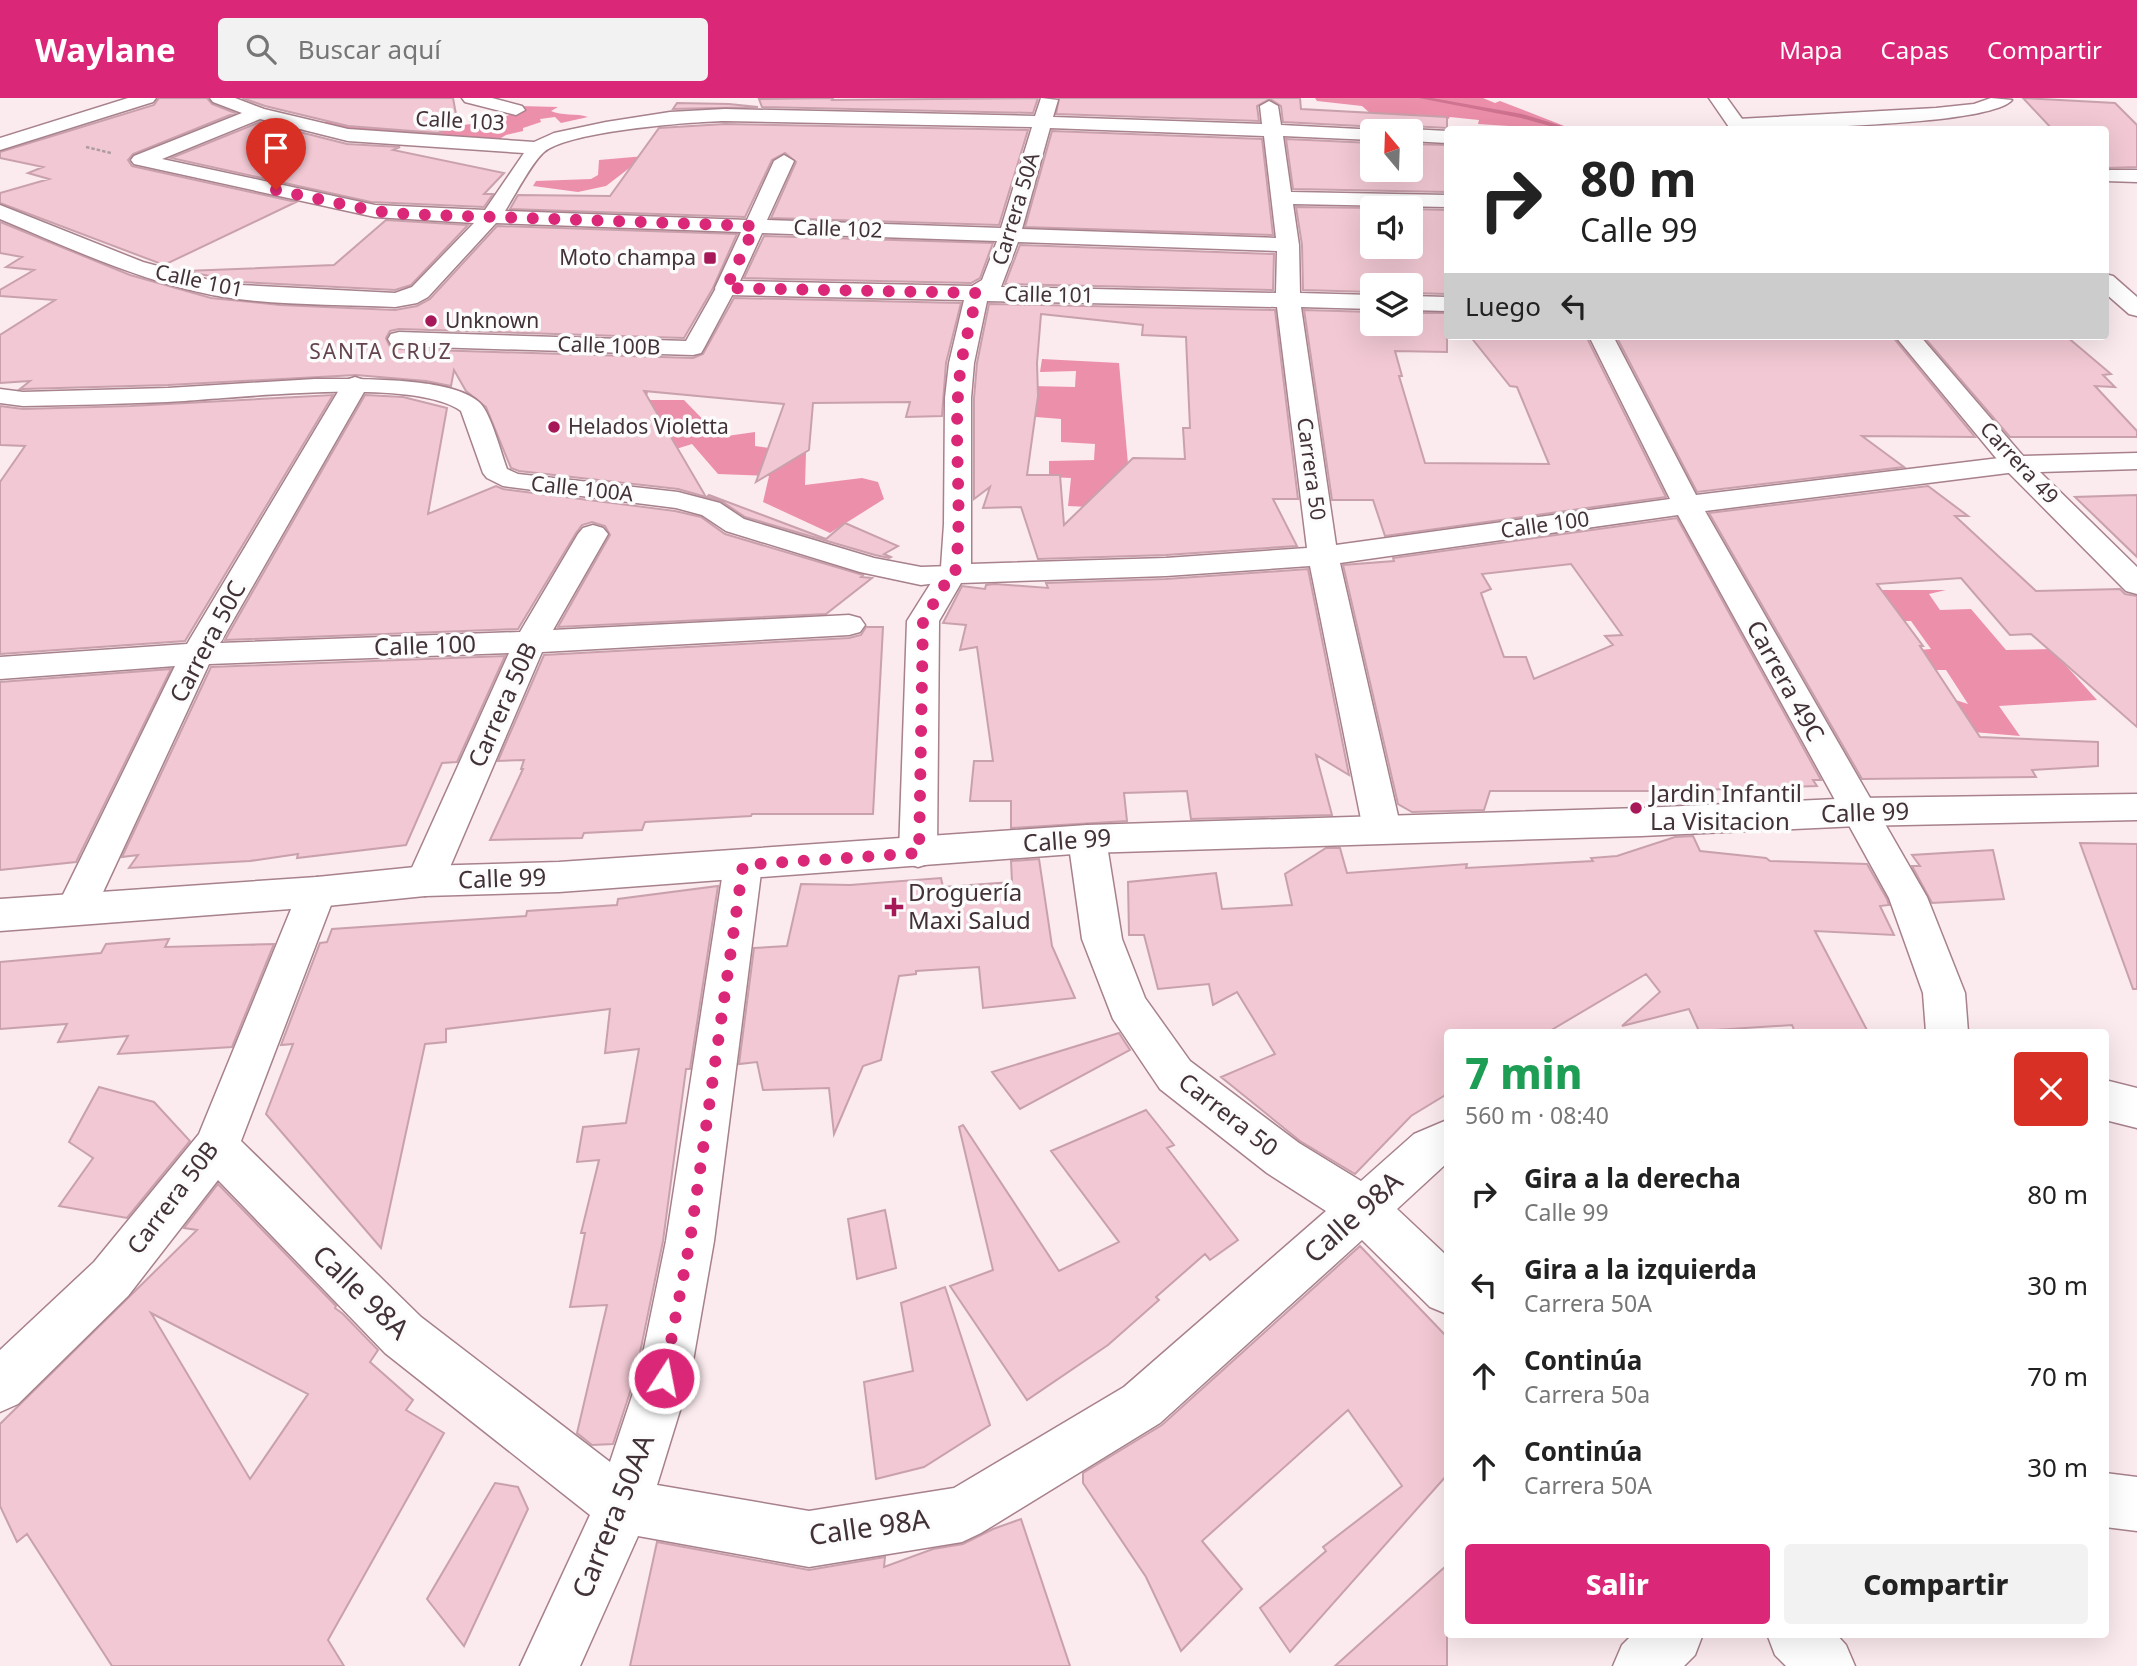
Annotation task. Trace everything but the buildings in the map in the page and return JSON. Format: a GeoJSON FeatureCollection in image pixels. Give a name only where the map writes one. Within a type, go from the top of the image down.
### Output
{"type":"FeatureCollection","features":[{"type":"Feature","properties":{"kind":"street"},"geometry":{"type":"LineString","coordinates":[[0,144],[146,98]]}},
{"type":"Feature","properties":{"kind":"street","name":"Calle 103"},"geometry":{"type":"LineString","coordinates":[[219,98],[258,113],[348,135],[537,148]]}},
{"type":"Feature","properties":{"kind":"street"},"geometry":{"type":"LineString","coordinates":[[471,98],[516,110]]}},
{"type":"Feature","properties":{"kind":"street","name":"Carrera 50A"},"geometry":{"type":"LineString","coordinates":[[953,574],[960,537],[960,373],[977,293],[992,285],[1010,236],[1049,98]]}},
{"type":"Feature","properties":{"kind":"street"},"geometry":{"type":"LineString","coordinates":[[1718,98],[1739,126]]}},
{"type":"Feature","properties":{"kind":"street"},"geometry":{"type":"LineString","coordinates":[[1755,126],[1936,114],[1978,109],[2003,100]]}},
{"type":"Feature","properties":{"kind":"street","name":"Calle 102"},"geometry":{"type":"LineString","coordinates":[[258,113],[141,160],[375,211],[490,218],[1288,244]]}},
{"type":"Feature","properties":{"kind":"street"},"geometry":{"type":"LineString","coordinates":[[490,218],[537,148],[561,137],[670,118],[725,115],[1042,122],[1271,117],[1360,132]]}},
{"type":"Feature","properties":{"kind":"street","name":"Carrera 50"},"geometry":{"type":"LineString","coordinates":[[1271,117],[1288,244],[1288,300],[1323,556],[1382,829]]}},
{"type":"Feature","properties":{"kind":"street"},"geometry":{"type":"LineString","coordinates":[[1423,135],[1444,136]]}},
{"type":"Feature","properties":{"kind":"street"},"geometry":{"type":"LineString","coordinates":[[726,288],[784,161]]}},
{"type":"Feature","properties":{"kind":"street"},"geometry":{"type":"LineString","coordinates":[[2110,176],[2137,176]]}},
{"type":"Feature","properties":{"kind":"street"},"geometry":{"type":"LineString","coordinates":[[1283,198],[1444,201]]}},
{"type":"Feature","properties":{"kind":"street","name":"Calle 101"},"geometry":{"type":"LineString","coordinates":[[0,211],[135,267],[212,288],[395,300],[409,298],[419,292],[490,218]]}},
{"type":"Feature","properties":{"kind":"street"},"geometry":{"type":"LineString","coordinates":[[2109,285],[2126,300]]}},
{"type":"Feature","properties":{"kind":"street","name":"Calle 101"},"geometry":{"type":"LineString","coordinates":[[726,288],[1360,302]]}},
{"type":"Feature","properties":{"kind":"street","name":"Calle 100B"},"geometry":{"type":"LineString","coordinates":[[399,339],[693,348],[726,288]]}},
{"type":"Feature","properties":{"kind":"street"},"geometry":{"type":"LineString","coordinates":[[1423,303],[1444,304]]}},
{"type":"Feature","properties":{"kind":"street","name":"Carrera 49C"},"geometry":{"type":"LineString","coordinates":[[1603,340],[1687,505],[1858,813],[1908,897],[1944,993],[1947,1029]]}},
{"type":"Feature","properties":{"kind":"street","name":"Carrera 49"},"geometry":{"type":"LineString","coordinates":[[1910,340],[2016,464],[2137,584]]}},
{"type":"Feature","properties":{"kind":"street","name":"Calle 100A"},"geometry":{"type":"LineString","coordinates":[[0,396],[23,399],[168,395],[355,385],[421,389],[461,400],[472,408],[496,473],[512,481],[678,500],[711,509],[735,524],[870,566],[921,576],[953,574]]}},
{"type":"Feature","properties":{"kind":"street","name":"Carrera 50C"},"geometry":{"type":"LineString","coordinates":[[77,907],[197,654],[355,385]]}},
{"type":"Feature","properties":{"kind":"street","name":"Calle 100"},"geometry":{"type":"LineString","coordinates":[[953,574],[1166,568],[1323,556],[1687,505],[2016,464],[2137,461]]}},
{"type":"Feature","properties":{"kind":"street","name":"Carrera 50B"},"geometry":{"type":"LineString","coordinates":[[425,881],[530,642],[593,534]]}},
{"type":"Feature","properties":{"kind":"street"},"geometry":{"type":"LineString","coordinates":[[919,853],[923,621],[953,574]]}},
{"type":"Feature","properties":{"kind":"street","name":"Calle 100"},"geometry":{"type":"LineString","coordinates":[[0,668],[197,654],[530,642],[849,625]]}},
{"type":"Feature","properties":{"kind":"street","name":"Calle 99"},"geometry":{"type":"LineString","coordinates":[[0,915],[77,907],[317,892],[425,881],[559,877],[1087,839],[1858,813],[2137,807]]}},
{"type":"Feature","properties":{"kind":"street","name":"Carrera 50"},"geometry":{"type":"LineString","coordinates":[[1087,839],[1102,939],[1128,1007],[1175,1074],[1283,1158],[1363,1208],[1444,1287]]}},
{"type":"Feature","properties":{"kind":"street","name":"Carrera 50AA"},"geometry":{"type":"LineString","coordinates":[[550,1666],[623,1506],[664,1378],[690,1241],[743,865]]}},
{"type":"Feature","properties":{"kind":"street","name":"Carrera 50B"},"geometry":{"type":"LineString","coordinates":[[0,1386],[110,1279],[216,1147],[317,892]]}},
{"type":"Feature","properties":{"kind":"street"},"geometry":{"type":"LineString","coordinates":[[2109,1101],[2137,1108]]}},
{"type":"Feature","properties":{"kind":"street","name":"Calle 98A"},"geometry":{"type":"LineString","coordinates":[[216,1147],[403,1335],[623,1506],[809,1539],[962,1514],[1142,1405],[1430,1149],[1444,1142]]}},
{"type":"Feature","properties":{"kind":"street"},"geometry":{"type":"LineString","coordinates":[[2109,1500],[2137,1504]]}},
{"type":"Feature","properties":{"kind":"street"},"geometry":{"type":"LineString","coordinates":[[1643,1666],[1670,1638]]}},
{"type":"Feature","properties":{"kind":"street"},"geometry":{"type":"LineString","coordinates":[[1800,1638],[1825,1666]]}},
{"type":"Feature","properties":{"kind":"shaded area"},"geometry":{"type":"Polygon","coordinates":[[[1315,98],[1483,98],[1495,103],[1500,101],[1564,126],[1478,124],[1479,120],[1450,117],[1445,123],[1371,114],[1362,106],[1317,101],[1315,98]]]}},
{"type":"Feature","properties":{"kind":"shaded area"},"geometry":{"type":"Polygon","coordinates":[[[519,106],[558,107],[551,111],[588,117],[561,123],[555,117],[540,119],[541,122],[523,128],[523,131],[506,135],[496,141],[403,142],[317,124],[344,116],[462,125],[491,122],[494,125],[506,119],[504,117],[520,111],[519,106]]]}},
{"type":"Feature","properties":{"kind":"shaded area"},"geometry":{"type":"Polygon","coordinates":[[[645,156],[606,186],[578,192],[533,186],[536,181],[591,179],[598,175],[599,160],[645,156]]]}},
{"type":"Feature","properties":{"kind":"shaded area"},"geometry":{"type":"Polygon","coordinates":[[[1042,359],[1119,363],[1132,509],[1068,506],[1071,478],[1049,477],[1049,461],[1094,460],[1095,444],[1061,442],[1061,419],[1036,417],[1027,404],[1032,386],[1075,387],[1076,371],[1040,372],[1042,359]]]}},
{"type":"Feature","properties":{"kind":"shaded area"},"geometry":{"type":"Polygon","coordinates":[[[650,384],[646,400],[684,400],[720,437],[755,432],[755,446],[806,453],[805,485],[862,478],[878,482],[884,499],[830,533],[763,502],[769,476],[718,474],[692,444],[660,454],[598,399],[650,384]]]}},
{"type":"Feature","properties":{"kind":"shaded area"},"geometry":{"type":"Polygon","coordinates":[[[1877,590],[1946,590],[1929,594],[1940,610],[1971,609],[2006,650],[2051,649],[2097,700],[1999,706],[2020,736],[1961,731],[1943,696],[1968,704],[1946,670],[1894,670],[1882,653],[1931,649],[1911,621],[1853,621],[1877,590]]]}},
{"type":"Feature","properties":{"kind":"waterway"},"geometry":{"type":"LineString","coordinates":[[1422,98],[1522,116],[1558,126]]}},
{"type":"Feature","properties":{"kind":"place","name":"Moto champa"},"geometry":{"type":"Point","coordinates":[710,258]}},
{"type":"Feature","properties":{"kind":"place","name":"Unknown"},"geometry":{"type":"Point","coordinates":[431,321]}},
{"type":"Feature","properties":{"kind":"place","name":"Helados Violetta"},"geometry":{"type":"Point","coordinates":[554,427]}},
{"type":"Feature","properties":{"kind":"place","name":"Jardin Infantil La Visitacion"},"geometry":{"type":"Point","coordinates":[1636,808]}},
{"type":"Feature","properties":{"kind":"place","name":"Droguería Maxi Salud"},"geometry":{"type":"Point","coordinates":[894,907]}},
{"type":"Feature","properties":{"kind":"district","name":"SANTA CRUZ"},"geometry":{"type":"Point","coordinates":[381,352]}},
{"type":"Feature","properties":{"kind":"route"},"geometry":{"type":"LineString","coordinates":[[276,190],[375,211],[406,214],[755,226],[726,288],[977,293],[960,373],[960,537],[955,574],[951,574],[923,621],[919,853],[743,865],[690,1241],[664,1378]]}}]}
